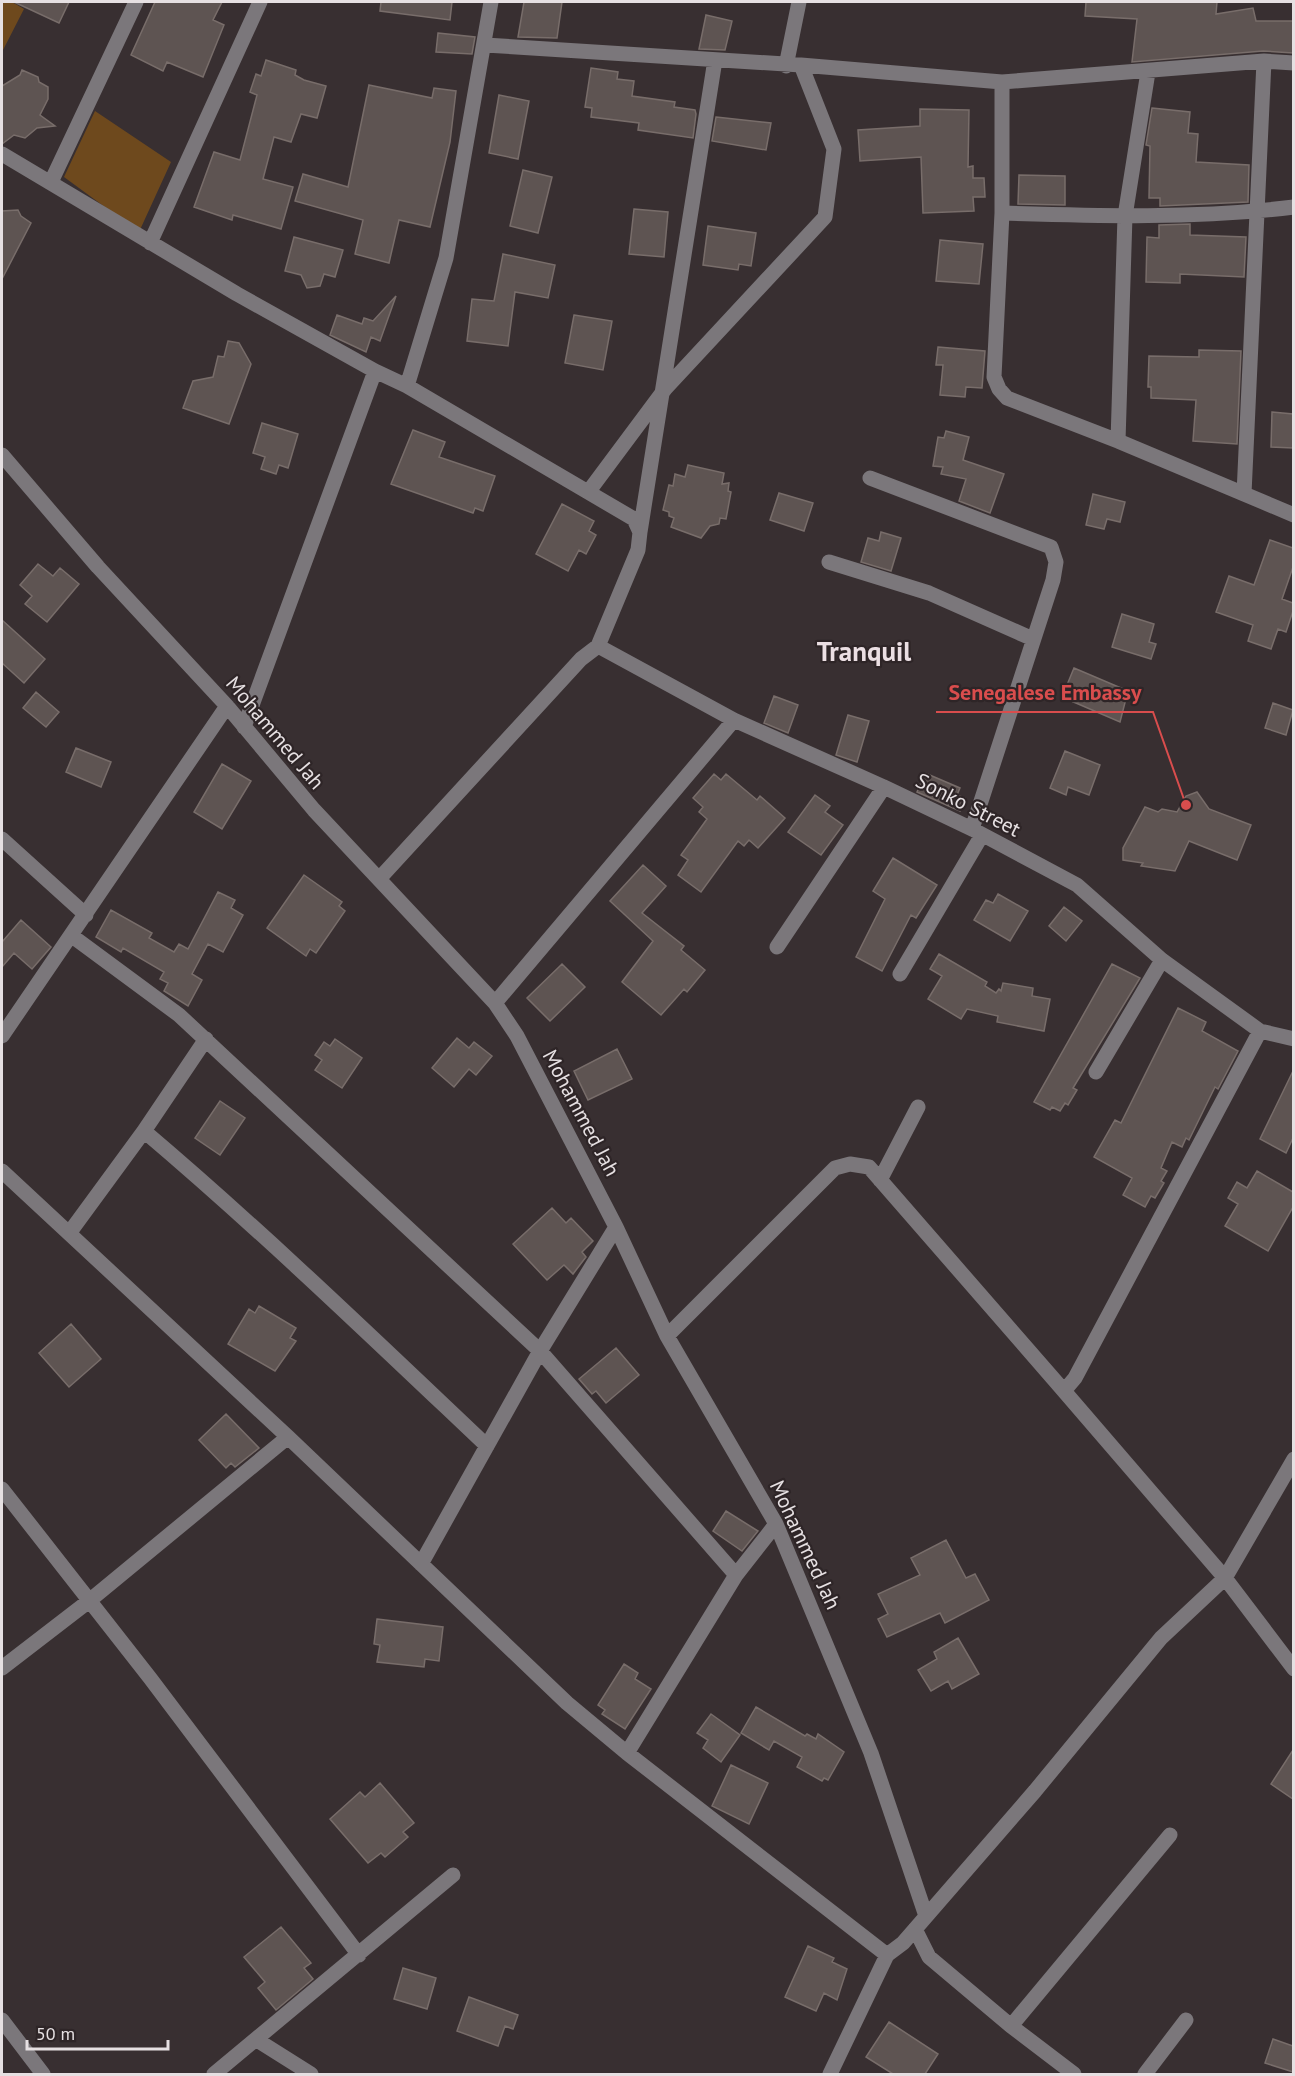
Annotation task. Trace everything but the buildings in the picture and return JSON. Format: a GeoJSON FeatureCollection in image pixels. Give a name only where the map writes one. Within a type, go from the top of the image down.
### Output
{"type":"FeatureCollection","features":[{"type":"Feature","properties":{"kind":"street"},"geometry":{"type":"LineString","coordinates":[[51,182],[136,2]]}},
{"type":"Feature","properties":{"kind":"street"},"geometry":{"type":"LineString","coordinates":[[150,243],[260,2]]}},
{"type":"Feature","properties":{"kind":"street"},"geometry":{"type":"LineString","coordinates":[[407,386],[446,258],[491,2]]}},
{"type":"Feature","properties":{"kind":"street"},"geometry":{"type":"LineString","coordinates":[[589,490],[662,393],[825,216],[834,149],[793,65],[799,2]]}},
{"type":"Feature","properties":{"kind":"street"},"geometry":{"type":"LineString","coordinates":[[485,45],[793,65],[1002,82],[1263,61],[1293,63]]}},
{"type":"Feature","properties":{"kind":"street"},"geometry":{"type":"LineString","coordinates":[[379,879],[581,659],[598,646],[638,550],[715,60]]}},
{"type":"Feature","properties":{"kind":"street"},"geometry":{"type":"LineString","coordinates":[[1244,494],[1263,61]]}},
{"type":"Feature","properties":{"kind":"street"},"geometry":{"type":"LineString","coordinates":[[1118,441],[1125,216],[1148,72]]}},
{"type":"Feature","properties":{"kind":"street"},"geometry":{"type":"LineString","coordinates":[[1002,82],[1002,213],[994,377],[999,389],[1007,398],[1118,441],[1293,515]]}},
{"type":"Feature","properties":{"kind":"street"},"geometry":{"type":"LineString","coordinates":[[2,154],[150,243],[589,490],[634,519],[640,531]]}},
{"type":"Feature","properties":{"kind":"street"},"geometry":{"type":"LineString","coordinates":[[1002,213],[1125,216],[1257,212],[1293,207]]}},
{"type":"Feature","properties":{"kind":"street"},"geometry":{"type":"LineString","coordinates":[[244,727],[375,371]]}},
{"type":"Feature","properties":{"kind":"street","name":"Mohammed Jah"},"geometry":{"type":"LineString","coordinates":[[2,455],[98,567],[227,706],[314,810],[495,1004],[517,1036],[616,1227],[667,1336],[776,1524],[871,1753],[926,1916]]}},
{"type":"Feature","properties":{"kind":"street"},"geometry":{"type":"LineString","coordinates":[[870,478],[1051,548],[1056,562],[1053,580],[1033,639],[977,832],[900,974]]}},
{"type":"Feature","properties":{"kind":"street"},"geometry":{"type":"LineString","coordinates":[[829,562],[929,593],[1033,639]]}},
{"type":"Feature","properties":{"kind":"street","name":"Sonko Street"},"geometry":{"type":"LineString","coordinates":[[598,646],[734,720],[884,787],[977,832],[1077,885],[1162,960],[1260,1031],[1293,1038]]}},
{"type":"Feature","properties":{"kind":"street"},"geometry":{"type":"LineString","coordinates":[[2,1036],[227,706]]}},
{"type":"Feature","properties":{"kind":"street"},"geometry":{"type":"LineString","coordinates":[[495,1004],[734,720]]}},
{"type":"Feature","properties":{"kind":"street"},"geometry":{"type":"LineString","coordinates":[[777,947],[884,787]]}},
{"type":"Feature","properties":{"kind":"street"},"geometry":{"type":"LineString","coordinates":[[2,839],[86,915]]}},
{"type":"Feature","properties":{"kind":"street"},"geometry":{"type":"LineString","coordinates":[[72,936],[179,1015],[540,1351],[736,1575]]}},
{"type":"Feature","properties":{"kind":"street"},"geometry":{"type":"LineString","coordinates":[[1096,1072],[1162,960]]}},
{"type":"Feature","properties":{"kind":"street"},"geometry":{"type":"LineString","coordinates":[[1064,1391],[1075,1378],[1260,1031]]}},
{"type":"Feature","properties":{"kind":"street"},"geometry":{"type":"LineString","coordinates":[[70,1232],[144,1131],[206,1039]]}},
{"type":"Feature","properties":{"kind":"street"},"geometry":{"type":"LineString","coordinates":[[880,1180],[918,1107]]}},
{"type":"Feature","properties":{"kind":"street"},"geometry":{"type":"LineString","coordinates":[[144,1131],[300,1269],[487,1446]]}},
{"type":"Feature","properties":{"kind":"street"},"geometry":{"type":"LineString","coordinates":[[667,1336],[836,1168],[850,1164],[869,1167],[1225,1578],[1293,1669]]}},
{"type":"Feature","properties":{"kind":"street"},"geometry":{"type":"LineString","coordinates":[[2,1171],[288,1437],[567,1703],[627,1753],[886,1955]]}},
{"type":"Feature","properties":{"kind":"street"},"geometry":{"type":"LineString","coordinates":[[421,1564],[540,1351],[616,1227]]}},
{"type":"Feature","properties":{"kind":"street"},"geometry":{"type":"LineString","coordinates":[[2,1668],[89,1601],[288,1437]]}},
{"type":"Feature","properties":{"kind":"street"},"geometry":{"type":"LineString","coordinates":[[830,2074],[886,1955],[903,1943],[1035,1791],[1161,1638],[1225,1578],[1293,1459]]}},
{"type":"Feature","properties":{"kind":"street"},"geometry":{"type":"LineString","coordinates":[[2,1488],[359,1955]]}},
{"type":"Feature","properties":{"kind":"street"},"geometry":{"type":"LineString","coordinates":[[627,1753],[736,1575],[776,1524]]}},
{"type":"Feature","properties":{"kind":"street"},"geometry":{"type":"LineString","coordinates":[[1011,2026],[1170,1835]]}},
{"type":"Feature","properties":{"kind":"street"},"geometry":{"type":"LineString","coordinates":[[214,2074],[453,1875]]}},
{"type":"Feature","properties":{"kind":"street"},"geometry":{"type":"LineString","coordinates":[[915,1929],[929,1957],[1011,2026],[1074,2074]]}},
{"type":"Feature","properties":{"kind":"street"},"geometry":{"type":"LineString","coordinates":[[2,2020],[43,2074]]}},
{"type":"Feature","properties":{"kind":"street"},"geometry":{"type":"LineString","coordinates":[[1144,2074],[1186,2020]]}},
{"type":"Feature","properties":{"kind":"street"},"geometry":{"type":"LineString","coordinates":[[257,2040],[311,2074]]}},
{"type":"Feature","properties":{"kind":"shaded area"},"geometry":{"type":"Polygon","coordinates":[[[2,2],[12,2],[24,9],[2,52],[2,2]]]}},
{"type":"Feature","properties":{"kind":"shaded area"},"geometry":{"type":"Polygon","coordinates":[[[95,111],[171,162],[139,232],[64,177],[95,111]]]}},
{"type":"Feature","properties":{"kind":"place","name":"Senegalese Embassy"},"geometry":{"type":"Point","coordinates":[1186,805]}},
{"type":"Feature","properties":{"kind":"district","name":"Tranquil"},"geometry":{"type":"Point","coordinates":[864,652]}}]}
